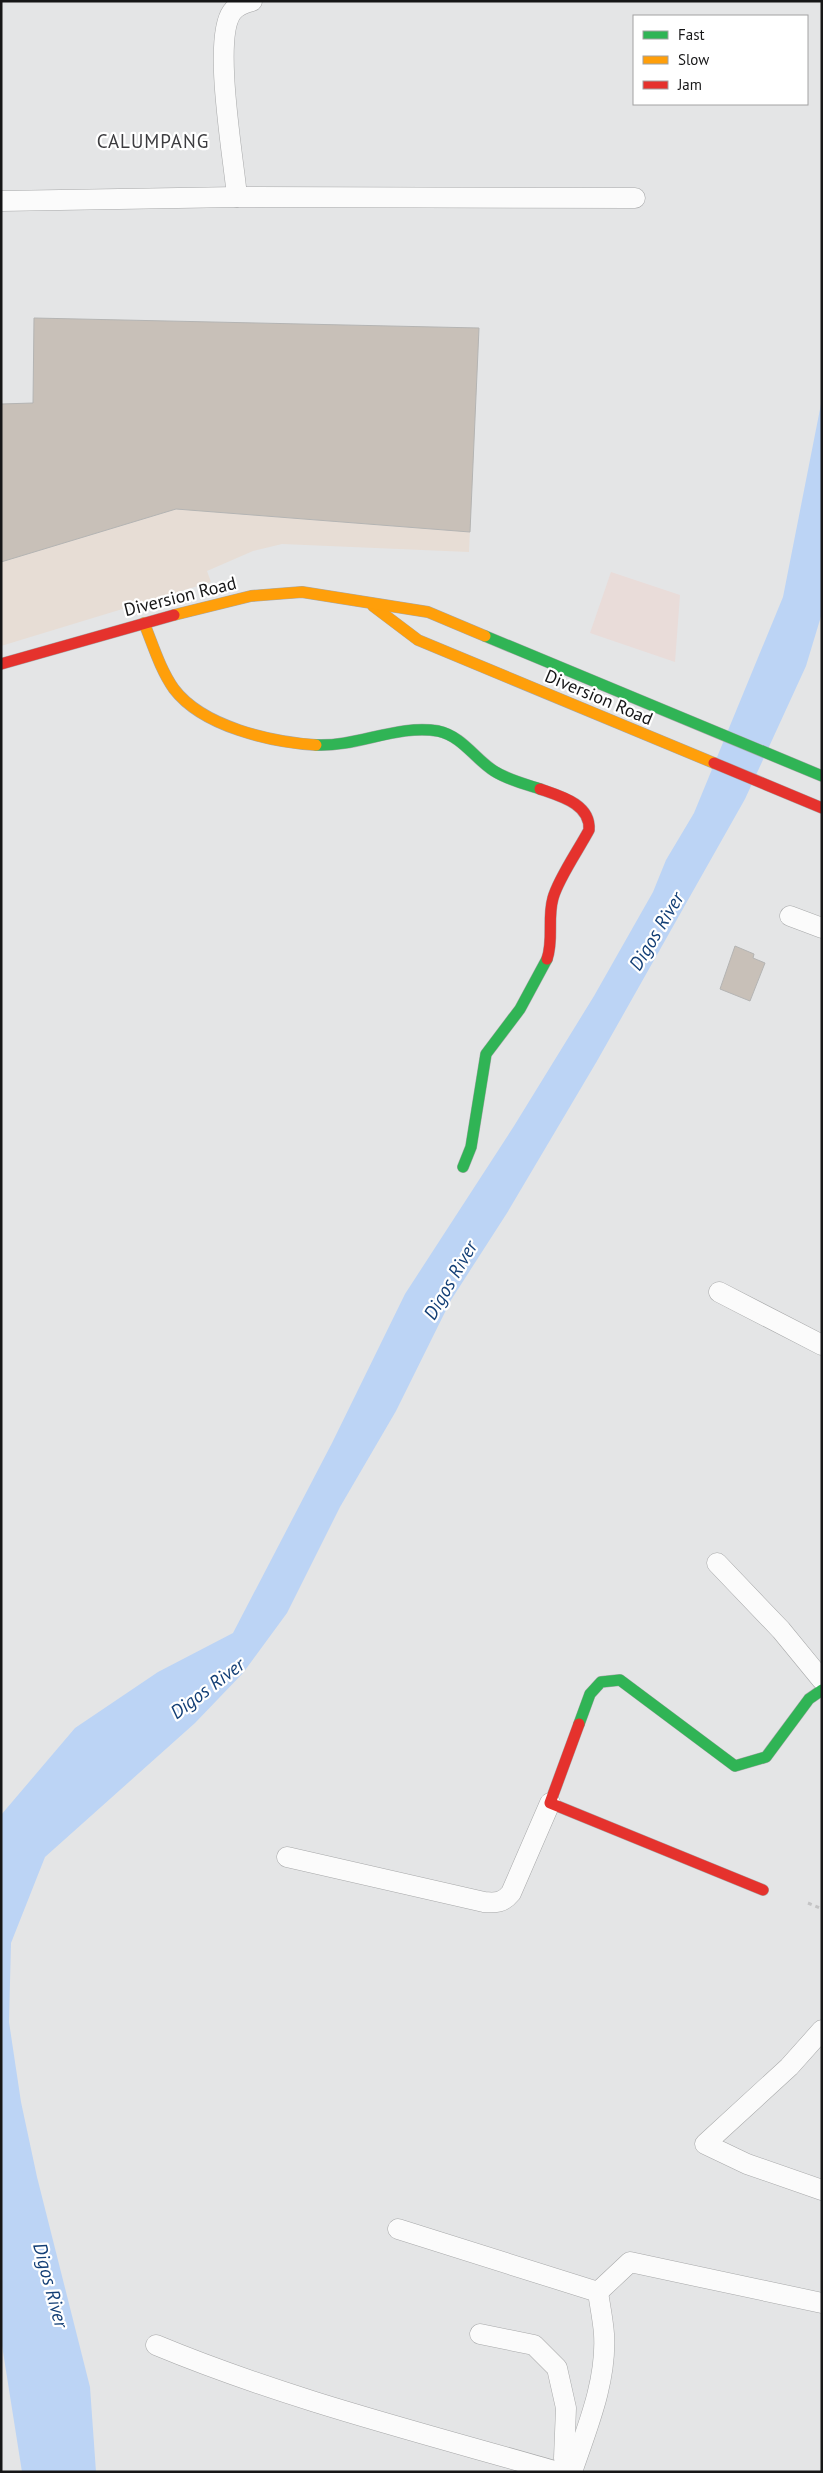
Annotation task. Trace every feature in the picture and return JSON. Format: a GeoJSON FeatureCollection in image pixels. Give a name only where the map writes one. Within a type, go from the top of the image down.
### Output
{"type":"FeatureCollection","features":[{"type":"Feature","properties":{"kind":"main road","name":"Diversion Road"},"geometry":{"type":"LineString","coordinates":[[1,664],[223,602],[272,593],[302,592],[330,595],[428,612],[822,776]]}},
{"type":"Feature","properties":{"kind":"main road","name":"Diversion Road"},"geometry":{"type":"LineString","coordinates":[[370,603],[418,640],[822,808]]}},
{"type":"Feature","properties":{"kind":"main road"},"geometry":{"type":"LineString","coordinates":[[144,623],[164,671],[176,692],[198,713],[223,725],[309,746],[324,746],[401,732],[440,732],[461,743],[497,773],[569,802],[585,812],[590,822],[589,830],[553,898],[550,913],[551,948],[543,970],[520,1009],[486,1054],[471,1146],[463,1167]]}},
{"type":"Feature","properties":{"kind":"main road"},"geometry":{"type":"LineString","coordinates":[[763,1890],[550,1802],[590,1694],[601,1682],[620,1680],[736,1766],[766,1757],[809,1699],[822,1690]]}},
{"type":"Feature","properties":{"kind":"street"},"geometry":{"type":"LineString","coordinates":[[237,197],[222,55],[227,23],[232,12],[241,4],[252,1]]}},
{"type":"Feature","properties":{"kind":"street"},"geometry":{"type":"LineString","coordinates":[[1,201],[237,197],[634,198]]}},
{"type":"Feature","properties":{"kind":"street"},"geometry":{"type":"LineString","coordinates":[[790,916],[822,928]]}},
{"type":"Feature","properties":{"kind":"street"},"geometry":{"type":"LineString","coordinates":[[719,1292],[822,1345]]}},
{"type":"Feature","properties":{"kind":"street"},"geometry":{"type":"LineString","coordinates":[[716,1563],[781,1630],[822,1680]]}},
{"type":"Feature","properties":{"kind":"street"},"geometry":{"type":"LineString","coordinates":[[287,1856],[484,1902],[497,1903],[506,1899],[511,1893],[550,1802]]}},
{"type":"Feature","properties":{"kind":"street"},"geometry":{"type":"LineString","coordinates":[[822,2030],[789,2067],[705,2144],[747,2164],[822,2190]]}},
{"type":"Feature","properties":{"kind":"street"},"geometry":{"type":"LineString","coordinates":[[398,2229],[598,2292]]}},
{"type":"Feature","properties":{"kind":"street"},"geometry":{"type":"LineString","coordinates":[[598,2292],[630,2262],[822,2303]]}},
{"type":"Feature","properties":{"kind":"street"},"geometry":{"type":"LineString","coordinates":[[570,2472],[594,2406],[603,2361],[604,2335],[598,2292]]}},
{"type":"Feature","properties":{"kind":"street"},"geometry":{"type":"LineString","coordinates":[[480,2334],[534,2344],[557,2368],[566,2408],[564,2458],[570,2472]]}},
{"type":"Feature","properties":{"kind":"street"},"geometry":{"type":"LineString","coordinates":[[156,2345],[210,2368],[306,2399],[558,2472]]}},
{"type":"Feature","properties":{"kind":"path"},"geometry":{"type":"LineString","coordinates":[[808,1903],[822,1909]]}},
{"type":"Feature","properties":{"kind":"shaded area"},"geometry":{"type":"Polygon","coordinates":[[[479,328],[469,552],[282,544],[253,551],[207,571],[211,582],[1,646],[1,404],[33,403],[479,328]]]}},
{"type":"Feature","properties":{"kind":"shaded area"},"geometry":{"type":"Polygon","coordinates":[[[611,572],[680,595],[675,662],[590,633],[611,572]]]}},
{"type":"Feature","properties":{"kind":"water","name":"Digos River"},"geometry":{"type":"Polygon","coordinates":[[[822,399],[822,613],[806,666],[745,799],[597,1061],[507,1213],[451,1300],[396,1411],[340,1507],[287,1613],[243,1673],[195,1723],[45,1857],[11,1943],[9,2022],[21,2102],[37,2177],[90,2387],[96,2472],[22,2472],[1,2339],[1,1815],[75,1728],[158,1672],[233,1633],[332,1443],[405,1294],[514,1126],[594,996],[653,892],[666,860],[694,813],[783,597],[822,399]]]}},
{"type":"Feature","properties":{"kind":"building"},"geometry":{"type":"Polygon","coordinates":[[[34,318],[479,328],[470,532],[176,509],[1,562],[1,404],[33,403],[34,318]]]}},
{"type":"Feature","properties":{"kind":"building"},"geometry":{"type":"Polygon","coordinates":[[[735,946],[754,954],[753,958],[765,963],[750,1001],[720,989],[735,946]]]}},
{"type":"Feature","properties":{"kind":"traffic: fast"},"geometry":{"type":"LineString","coordinates":[[485,636],[822,776]]}},
{"type":"Feature","properties":{"kind":"traffic: fast"},"geometry":{"type":"LineString","coordinates":[[316,745],[347,743],[408,731],[438,731],[454,738],[499,774],[540,789]]}},
{"type":"Feature","properties":{"kind":"traffic: fast"},"geometry":{"type":"LineString","coordinates":[[463,1167],[471,1147],[486,1054],[520,1009],[547,959]]}},
{"type":"Feature","properties":{"kind":"traffic: fast"},"geometry":{"type":"LineString","coordinates":[[579,1724],[590,1694],[601,1682],[620,1680],[735,1766],[766,1757],[809,1699],[822,1690]]}},
{"type":"Feature","properties":{"kind":"traffic: slow"},"geometry":{"type":"LineString","coordinates":[[174,615],[251,596],[302,592],[428,612],[485,636]]}},
{"type":"Feature","properties":{"kind":"traffic: slow"},"geometry":{"type":"LineString","coordinates":[[373,606],[418,640],[714,763]]}},
{"type":"Feature","properties":{"kind":"traffic: slow"},"geometry":{"type":"LineString","coordinates":[[144,623],[157,657],[174,689],[202,713],[220,723],[259,736],[316,745]]}},
{"type":"Feature","properties":{"kind":"traffic: jam"},"geometry":{"type":"LineString","coordinates":[[1,664],[174,615]]}},
{"type":"Feature","properties":{"kind":"traffic: jam"},"geometry":{"type":"LineString","coordinates":[[714,763],[822,808]]}},
{"type":"Feature","properties":{"kind":"traffic: jam"},"geometry":{"type":"LineString","coordinates":[[540,789],[565,798],[580,807],[588,821],[589,830],[564,873],[553,898],[550,944],[547,959]]}},
{"type":"Feature","properties":{"kind":"traffic: jam"},"geometry":{"type":"LineString","coordinates":[[579,1724],[550,1803],[763,1890]]}},
{"type":"Feature","properties":{"kind":"district","name":"CALUMPANG"},"geometry":{"type":"Point","coordinates":[153,141]}}]}
